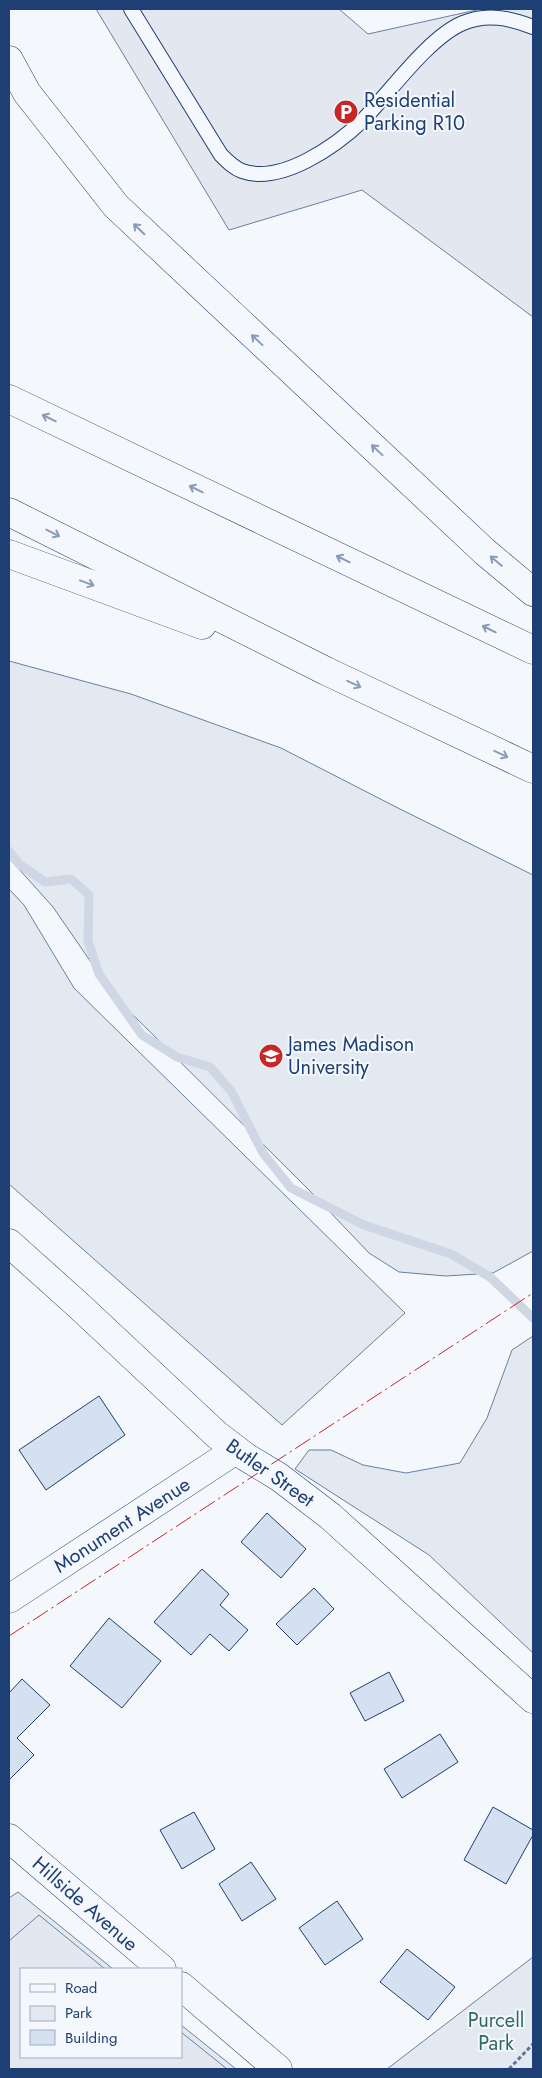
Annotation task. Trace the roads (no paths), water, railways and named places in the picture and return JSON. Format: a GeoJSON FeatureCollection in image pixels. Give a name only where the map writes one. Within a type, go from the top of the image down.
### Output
{"type":"FeatureCollection","features":[{"type":"Feature","properties":{"kind":"main road"},"geometry":{"type":"LineString","coordinates":[[9,60],[27,93],[116,206],[484,552],[533,592]]}},
{"type":"Feature","properties":{"kind":"main road"},"geometry":{"type":"LineString","coordinates":[[9,399],[533,650]]}},
{"type":"Feature","properties":{"kind":"main road"},"geometry":{"type":"LineString","coordinates":[[9,512],[326,671],[533,769]]}},
{"type":"Feature","properties":{"kind":"main road"},"geometry":{"type":"LineString","coordinates":[[9,554],[326,671]]}},
{"type":"Feature","properties":{"kind":"main road","name":"Butler Street"},"geometry":{"type":"LineString","coordinates":[[9,1243],[217,1435],[236,1450],[279,1477],[330,1516],[533,1699]]}},
{"type":"Feature","properties":{"kind":"main road","name":"Monument Avenue"},"geometry":{"type":"LineString","coordinates":[[9,1599],[236,1450]]}},
{"type":"Feature","properties":{"kind":"main road","name":"Hillside Avenue"},"geometry":{"type":"LineString","coordinates":[[9,1838],[161,1968]]}},
{"type":"Feature","properties":{"kind":"main road"},"geometry":{"type":"LineString","coordinates":[[182,1987],[278,2069]]}},
{"type":"Feature","properties":{"kind":"lane"},"geometry":{"type":"LineString","coordinates":[[131,9],[221,155],[231,165],[241,170],[262,174],[290,168],[314,156],[344,136],[363,120],[436,41],[455,27],[474,20],[493,17],[510,19],[533,27]]}},
{"type":"Feature","properties":{"kind":"waterway"},"geometry":{"type":"LineString","coordinates":[[9,851],[19,864],[45,882],[71,879],[89,895],[88,941],[99,974],[142,1035],[177,1057],[210,1067],[231,1091],[263,1153],[291,1188],[364,1225],[451,1254],[490,1277],[533,1318]]}},
{"type":"Feature","properties":{"kind":"place","name":"Residential Parking R10"},"geometry":{"type":"Point","coordinates":[346,112]}},
{"type":"Feature","properties":{"kind":"place","name":"James Madison University"},"geometry":{"type":"Point","coordinates":[271,1056]}},
{"type":"Feature","properties":{"kind":"park label","name":"Purcell Park"},"geometry":{"type":"Point","coordinates":[496,2032]}}]}
